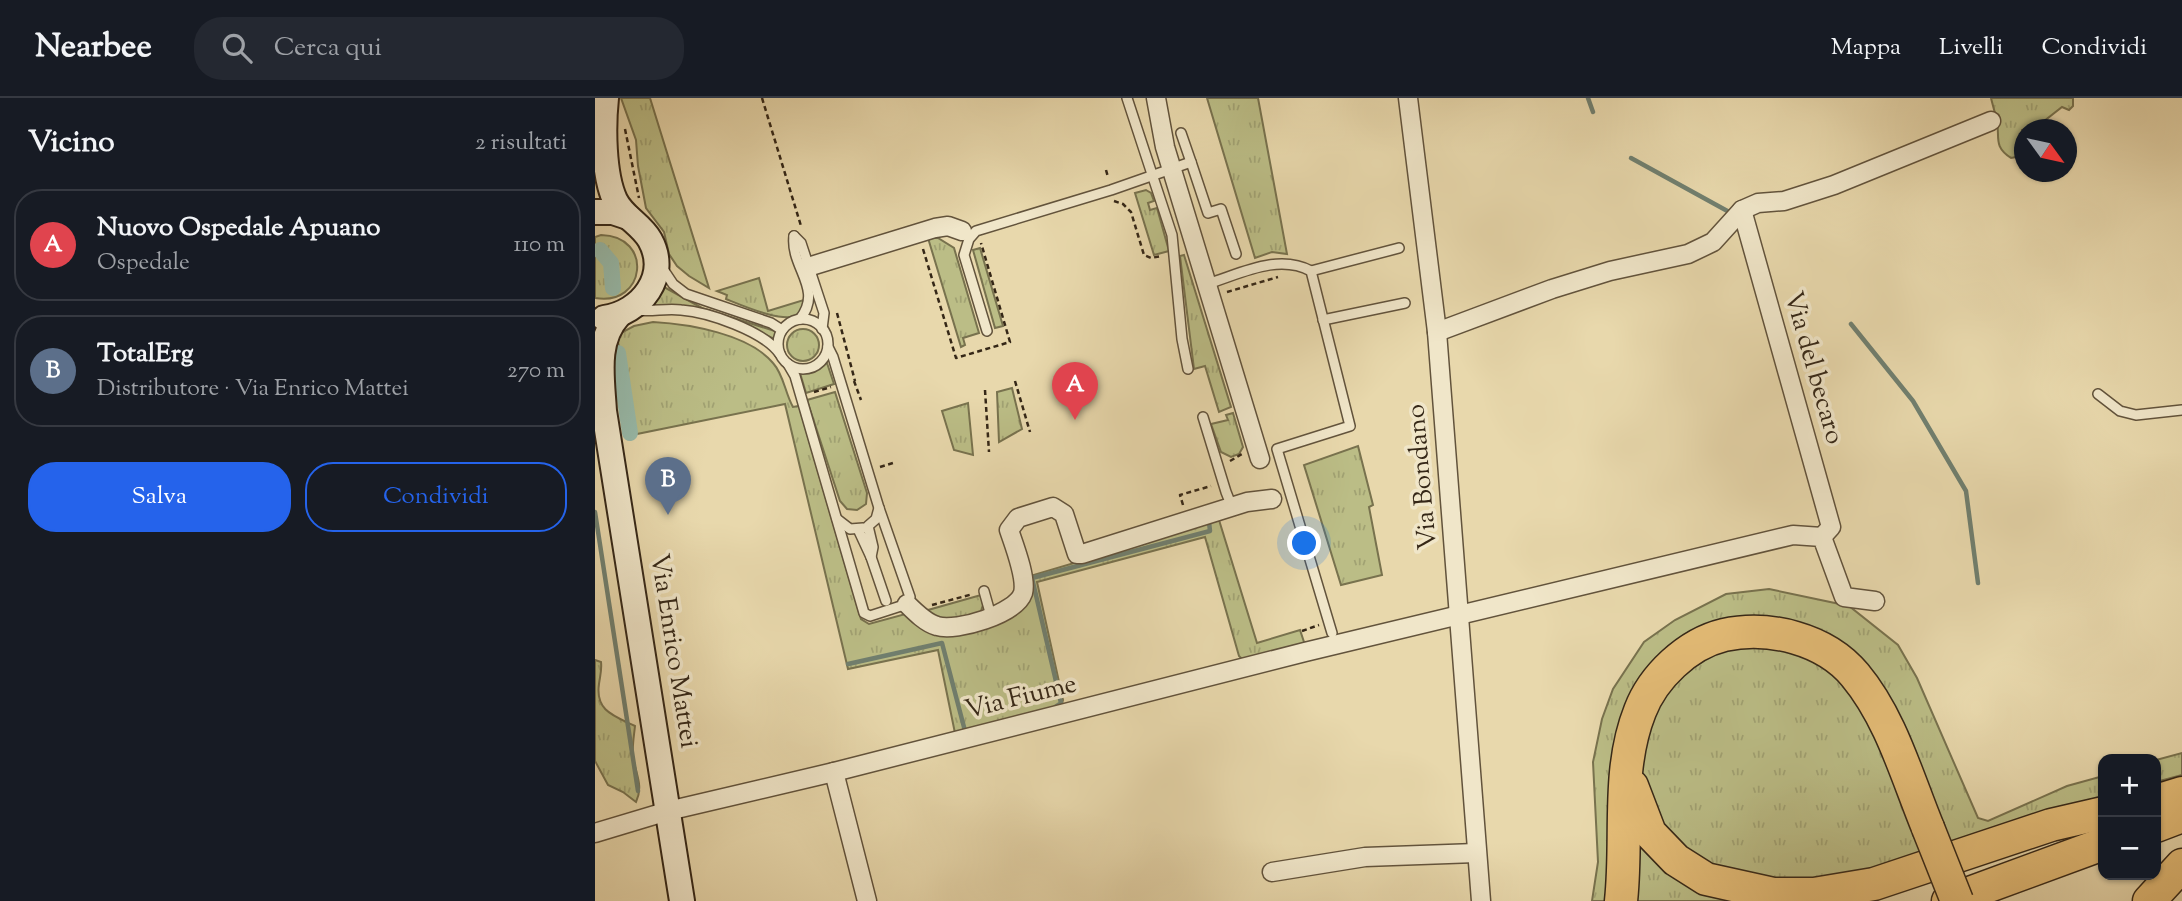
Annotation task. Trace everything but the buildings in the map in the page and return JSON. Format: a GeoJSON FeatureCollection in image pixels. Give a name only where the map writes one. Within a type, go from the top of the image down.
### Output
{"type":"FeatureCollection","features":[{"type":"Feature","properties":{"kind":"highway"},"geometry":{"type":"LineString","coordinates":[[1621,901],[1625,866],[1626,759],[1639,714],[1649,692],[1667,669],[1693,649],[1723,635],[1765,632],[1795,637],[1830,653],[1854,674],[1881,713],[1957,901]]}},
{"type":"Feature","properties":{"kind":"highway"},"geometry":{"type":"LineString","coordinates":[[1626,759],[1635,797],[1650,833],[1676,860],[1706,879],[1774,894],[1814,894],[1874,884],[2052,825],[2098,814]]}},
{"type":"Feature","properties":{"kind":"highway"},"geometry":{"type":"LineString","coordinates":[[2161,799],[2182,793]]}},
{"type":"Feature","properties":{"kind":"highway"},"geometry":{"type":"LineString","coordinates":[[2161,824],[2182,816]]}},
{"type":"Feature","properties":{"kind":"highway"},"geometry":{"type":"LineString","coordinates":[[1888,901],[2098,822]]}},
{"type":"Feature","properties":{"kind":"highway"},"geometry":{"type":"LineString","coordinates":[[1948,901],[2098,846]]}},
{"type":"Feature","properties":{"kind":"highway"},"geometry":{"type":"LineString","coordinates":[[2149,901],[2182,865]]}},
{"type":"Feature","properties":{"kind":"main road"},"geometry":{"type":"LineString","coordinates":[[606,98],[604,113],[610,184],[615,202],[634,208]]}},
{"type":"Feature","properties":{"kind":"main road"},"geometry":{"type":"LineString","coordinates":[[595,212],[634,208]]}},
{"type":"Feature","properties":{"kind":"main road"},"geometry":{"type":"LineString","coordinates":[[634,208],[656,258]]}},
{"type":"Feature","properties":{"kind":"main road","name":"Via Enrico Mattei"},"geometry":{"type":"LineString","coordinates":[[656,258],[656,273],[651,288],[643,300],[615,314],[601,346],[604,411],[682,901]]}},
{"type":"Feature","properties":{"kind":"main road","name":"Via Enrico Mattei"},"geometry":{"type":"LineString","coordinates":[[595,379],[604,411]]}},
{"type":"Feature","properties":{"kind":"street"},"geometry":{"type":"LineString","coordinates":[[1144,98],[1165,148],[1214,289],[1260,459]]}},
{"type":"Feature","properties":{"kind":"street"},"geometry":{"type":"LineString","coordinates":[[1156,98],[1165,148]]}},
{"type":"Feature","properties":{"kind":"street","name":"Via Bondano"},"geometry":{"type":"LineString","coordinates":[[1408,98],[1437,332],[1481,901]]}},
{"type":"Feature","properties":{"kind":"street"},"geometry":{"type":"LineString","coordinates":[[1437,332],[1552,289],[1610,271],[1688,254],[1713,242],[1742,210],[1758,203],[1784,201],[1833,185],[1991,121]]}},
{"type":"Feature","properties":{"kind":"street","name":"Via del becaro"},"geometry":{"type":"LineString","coordinates":[[1742,210],[1831,527],[1822,537]]}},
{"type":"Feature","properties":{"kind":"street"},"geometry":{"type":"LineString","coordinates":[[808,267],[935,228],[948,226],[962,231]]}},
{"type":"Feature","properties":{"kind":"street"},"geometry":{"type":"LineString","coordinates":[[907,604],[935,626],[947,628],[991,617],[1013,608],[1024,589],[1010,530],[1018,518],[1053,507],[1064,514],[1077,554],[1082,554],[1241,504],[1272,499]]}},
{"type":"Feature","properties":{"kind":"street","name":"Via Fiume"},"geometry":{"type":"LineString","coordinates":[[595,833],[668,811],[834,772],[1293,655],[1793,536],[1822,537]]}},
{"type":"Feature","properties":{"kind":"street"},"geometry":{"type":"LineString","coordinates":[[1822,537],[1844,597],[1875,601]]}},
{"type":"Feature","properties":{"kind":"street"},"geometry":{"type":"LineString","coordinates":[[834,772],[867,901]]}},
{"type":"Feature","properties":{"kind":"street"},"geometry":{"type":"LineString","coordinates":[[1272,872],[1365,857],[1476,853]]}},
{"type":"Feature","properties":{"kind":"lane"},"geometry":{"type":"LineString","coordinates":[[1127,98],[1175,253],[1182,339],[1188,369]]}},
{"type":"Feature","properties":{"kind":"lane"},"geometry":{"type":"LineString","coordinates":[[1181,133],[1208,213],[1221,209],[1237,254]]}},
{"type":"Feature","properties":{"kind":"lane"},"geometry":{"type":"LineString","coordinates":[[987,331],[964,255],[969,239],[976,231],[1111,190],[1191,162]]}},
{"type":"Feature","properties":{"kind":"lane"},"geometry":{"type":"LineString","coordinates":[[615,314],[691,311],[741,327],[773,344],[796,376],[865,615],[870,616],[907,604],[910,597],[828,347],[823,328],[824,313],[801,243],[795,236],[793,245],[810,296],[807,311],[800,319]]}},
{"type":"Feature","properties":{"kind":"lane"},"geometry":{"type":"LineString","coordinates":[[1214,289],[1281,262],[1300,265],[1311,271],[1399,248]]}},
{"type":"Feature","properties":{"kind":"lane"},"geometry":{"type":"LineString","coordinates":[[656,258],[673,284],[686,294],[771,323],[782,330]]}},
{"type":"Feature","properties":{"kind":"lane"},"geometry":{"type":"LineString","coordinates":[[1311,271],[1350,426],[1277,449],[1332,633]]}},
{"type":"Feature","properties":{"kind":"lane"},"geometry":{"type":"LineString","coordinates":[[1323,320],[1405,303]]}},
{"type":"Feature","properties":{"kind":"lane"},"geometry":{"type":"LineString","coordinates":[[780,354],[779,337],[782,330],[793,321],[800,319],[816,323],[823,328]]}},
{"type":"Feature","properties":{"kind":"lane"},"geometry":{"type":"LineString","coordinates":[[788,364],[796,368],[813,367],[825,355],[828,347]]}},
{"type":"Feature","properties":{"kind":"lane"},"geometry":{"type":"LineString","coordinates":[[2098,394],[2120,411],[2136,415],[2182,410]]}},
{"type":"Feature","properties":{"kind":"lane"},"geometry":{"type":"LineString","coordinates":[[1203,417],[1226,492],[1241,504]]}},
{"type":"Feature","properties":{"kind":"lane"},"geometry":{"type":"LineString","coordinates":[[837,519],[850,529],[862,528],[876,519],[879,508]]}},
{"type":"Feature","properties":{"kind":"lane"},"geometry":{"type":"LineString","coordinates":[[862,528],[885,601]]}},
{"type":"Feature","properties":{"kind":"lane"},"geometry":{"type":"LineString","coordinates":[[984,591],[991,617]]}},
{"type":"Feature","properties":{"kind":"path"},"geometry":{"type":"LineString","coordinates":[[762,98],[802,230]]}},
{"type":"Feature","properties":{"kind":"path"},"geometry":{"type":"LineString","coordinates":[[623,117],[634,208]]}},
{"type":"Feature","properties":{"kind":"path"},"geometry":{"type":"LineString","coordinates":[[1106,170],[1114,202],[1123,204],[1131,212],[1147,258],[1175,253]]}},
{"type":"Feature","properties":{"kind":"path"},"geometry":{"type":"LineString","coordinates":[[1214,289],[1285,275]]}},
{"type":"Feature","properties":{"kind":"path"},"geometry":{"type":"LineString","coordinates":[[1015,381],[1030,432]]}},
{"type":"Feature","properties":{"kind":"path"},"geometry":{"type":"LineString","coordinates":[[985,390],[989,453]]}},
{"type":"Feature","properties":{"kind":"path"},"geometry":{"type":"LineString","coordinates":[[1183,506],[1180,495],[1214,485],[1209,466],[1237,459],[1245,448]]}},
{"type":"Feature","properties":{"kind":"path"},"geometry":{"type":"LineString","coordinates":[[880,467],[893,463]]}},
{"type":"Feature","properties":{"kind":"path"},"geometry":{"type":"LineString","coordinates":[[925,607],[984,591]]}},
{"type":"Feature","properties":{"kind":"green space"},"geometry":{"type":"Polygon","coordinates":[[[621,98],[650,98],[709,288],[677,266],[669,254],[664,232],[646,208],[636,140],[621,98]]]}},
{"type":"Feature","properties":{"kind":"green space"},"geometry":{"type":"Polygon","coordinates":[[[1207,98],[1258,98],[1287,254],[1272,252],[1255,258],[1207,98]]]}},
{"type":"Feature","properties":{"kind":"green space"},"geometry":{"type":"Polygon","coordinates":[[[1991,98],[2073,98],[2073,106],[2069,110],[2062,107],[2047,119],[2014,119],[2014,157],[2005,154],[1999,146],[1997,121],[1991,98]]]}},
{"type":"Feature","properties":{"kind":"green space"},"geometry":{"type":"Polygon","coordinates":[[[1146,190],[1151,193],[1154,201],[1148,203],[1150,210],[1157,208],[1169,251],[1154,255],[1135,193],[1146,190]]]}},
{"type":"Feature","properties":{"kind":"green space"},"geometry":{"type":"Polygon","coordinates":[[[601,235],[618,238],[630,247],[636,258],[637,270],[633,282],[625,292],[612,298],[595,298],[595,237],[601,235]]]}},
{"type":"Feature","properties":{"kind":"green space"},"geometry":{"type":"Polygon","coordinates":[[[928,238],[938,238],[954,248],[979,333],[963,338],[965,345],[961,347],[928,238]]]}},
{"type":"Feature","properties":{"kind":"green space"},"geometry":{"type":"Polygon","coordinates":[[[980,248],[1003,326],[995,328],[973,250],[980,248]]]}},
{"type":"Feature","properties":{"kind":"green space"},"geometry":{"type":"Polygon","coordinates":[[[1184,255],[1231,407],[1219,412],[1205,366],[1194,369],[1180,256],[1184,255]]]}},
{"type":"Feature","properties":{"kind":"green space"},"geometry":{"type":"Polygon","coordinates":[[[759,278],[768,311],[807,299],[799,314],[784,317],[763,313],[726,299],[727,295],[717,291],[759,278]]]}},
{"type":"Feature","properties":{"kind":"green space"},"geometry":{"type":"Polygon","coordinates":[[[664,287],[702,308],[778,332],[776,339],[705,311],[680,306],[656,306],[654,304],[664,287]]]}},
{"type":"Feature","properties":{"kind":"green space"},"geometry":{"type":"Polygon","coordinates":[[[653,322],[700,328],[734,338],[762,353],[777,368],[793,407],[799,406],[861,619],[869,624],[909,613],[917,620],[1007,616],[1030,576],[1219,520],[1257,643],[1300,630],[1305,645],[1242,659],[1239,656],[1205,537],[1037,582],[1063,700],[1060,711],[956,738],[938,650],[848,669],[785,404],[632,435],[617,335],[634,326],[653,322]]]}},
{"type":"Feature","properties":{"kind":"green space"},"geometry":{"type":"Polygon","coordinates":[[[803,329],[814,334],[819,345],[814,356],[803,361],[792,356],[787,345],[792,334],[803,329]]]}},
{"type":"Feature","properties":{"kind":"green space"},"geometry":{"type":"Polygon","coordinates":[[[827,363],[834,384],[806,393],[800,373],[814,372],[827,363]]]}},
{"type":"Feature","properties":{"kind":"green space"},"geometry":{"type":"Polygon","coordinates":[[[1012,388],[1022,429],[999,442],[997,392],[1012,388]]]}},
{"type":"Feature","properties":{"kind":"green space"},"geometry":{"type":"Polygon","coordinates":[[[835,392],[867,493],[866,504],[857,510],[847,509],[840,501],[807,400],[835,392]]]}},
{"type":"Feature","properties":{"kind":"green space"},"geometry":{"type":"Polygon","coordinates":[[[968,403],[973,455],[954,450],[942,411],[968,403]]]}},
{"type":"Feature","properties":{"kind":"green space"},"geometry":{"type":"Polygon","coordinates":[[[1233,413],[1243,447],[1239,454],[1231,457],[1221,452],[1211,424],[1228,420],[1226,415],[1233,413]]]}},
{"type":"Feature","properties":{"kind":"green space"},"geometry":{"type":"Polygon","coordinates":[[[1358,446],[1373,505],[1369,507],[1382,575],[1341,585],[1304,465],[1358,446]]]}},
{"type":"Feature","properties":{"kind":"green space"},"geometry":{"type":"Polygon","coordinates":[[[1769,589],[1849,606],[1898,645],[1917,678],[1978,818],[1988,821],[2067,786],[2098,777],[2098,801],[1949,854],[1887,703],[1784,625],[1647,678],[1612,901],[1592,901],[1598,862],[1593,762],[1602,719],[1613,689],[1644,642],[1675,620],[1726,594],[1769,589]]]}},
{"type":"Feature","properties":{"kind":"green space"},"geometry":{"type":"Polygon","coordinates":[[[981,595],[983,605],[980,614],[952,624],[921,612],[981,595]]]}},
{"type":"Feature","properties":{"kind":"green space"},"geometry":{"type":"Polygon","coordinates":[[[1733,642],[1792,644],[1856,688],[1929,858],[1817,887],[1705,872],[1642,801],[1640,736],[1684,666],[1733,642]]]}},
{"type":"Feature","properties":{"kind":"green space"},"geometry":{"type":"Polygon","coordinates":[[[595,660],[601,662],[599,693],[603,707],[635,726],[633,756],[639,790],[636,802],[608,785],[595,761],[595,660]]]}},
{"type":"Feature","properties":{"kind":"green space"},"geometry":{"type":"Polygon","coordinates":[[[2182,753],[2182,775],[2161,781],[2161,759],[2182,753]]]}},
{"type":"Feature","properties":{"kind":"green space"},"geometry":{"type":"Polygon","coordinates":[[[1632,819],[1761,901],[1628,901],[1632,819]]]}},
{"type":"Feature","properties":{"kind":"waterway"},"geometry":{"type":"LineString","coordinates":[[1588,98],[1593,112]]}},
{"type":"Feature","properties":{"kind":"waterway"},"geometry":{"type":"LineString","coordinates":[[1631,158],[1731,213]]}},
{"type":"Feature","properties":{"kind":"waterway"},"geometry":{"type":"LineString","coordinates":[[600,250],[611,263],[613,288]]}},
{"type":"Feature","properties":{"kind":"waterway"},"geometry":{"type":"LineString","coordinates":[[1851,324],[1913,401],[1966,491],[1978,583]]}},
{"type":"Feature","properties":{"kind":"waterway"},"geometry":{"type":"LineString","coordinates":[[618,353],[630,433]]}},
{"type":"Feature","properties":{"kind":"waterway"},"geometry":{"type":"LineString","coordinates":[[595,512],[638,791]]}},
{"type":"Feature","properties":{"kind":"waterway"},"geometry":{"type":"LineString","coordinates":[[1055,707],[1061,703],[1032,578],[1210,531],[1209,522]]}},
{"type":"Feature","properties":{"kind":"waterway"},"geometry":{"type":"LineString","coordinates":[[848,664],[942,643],[965,731],[969,730]]}},
{"type":"Feature","properties":{"kind":"place","name":"Nuovo Ospedale Apuano"},"geometry":{"type":"Point","coordinates":[1075,420]}},
{"type":"Feature","properties":{"kind":"place","name":"TotalErg"},"geometry":{"type":"Point","coordinates":[668,515]}}]}
